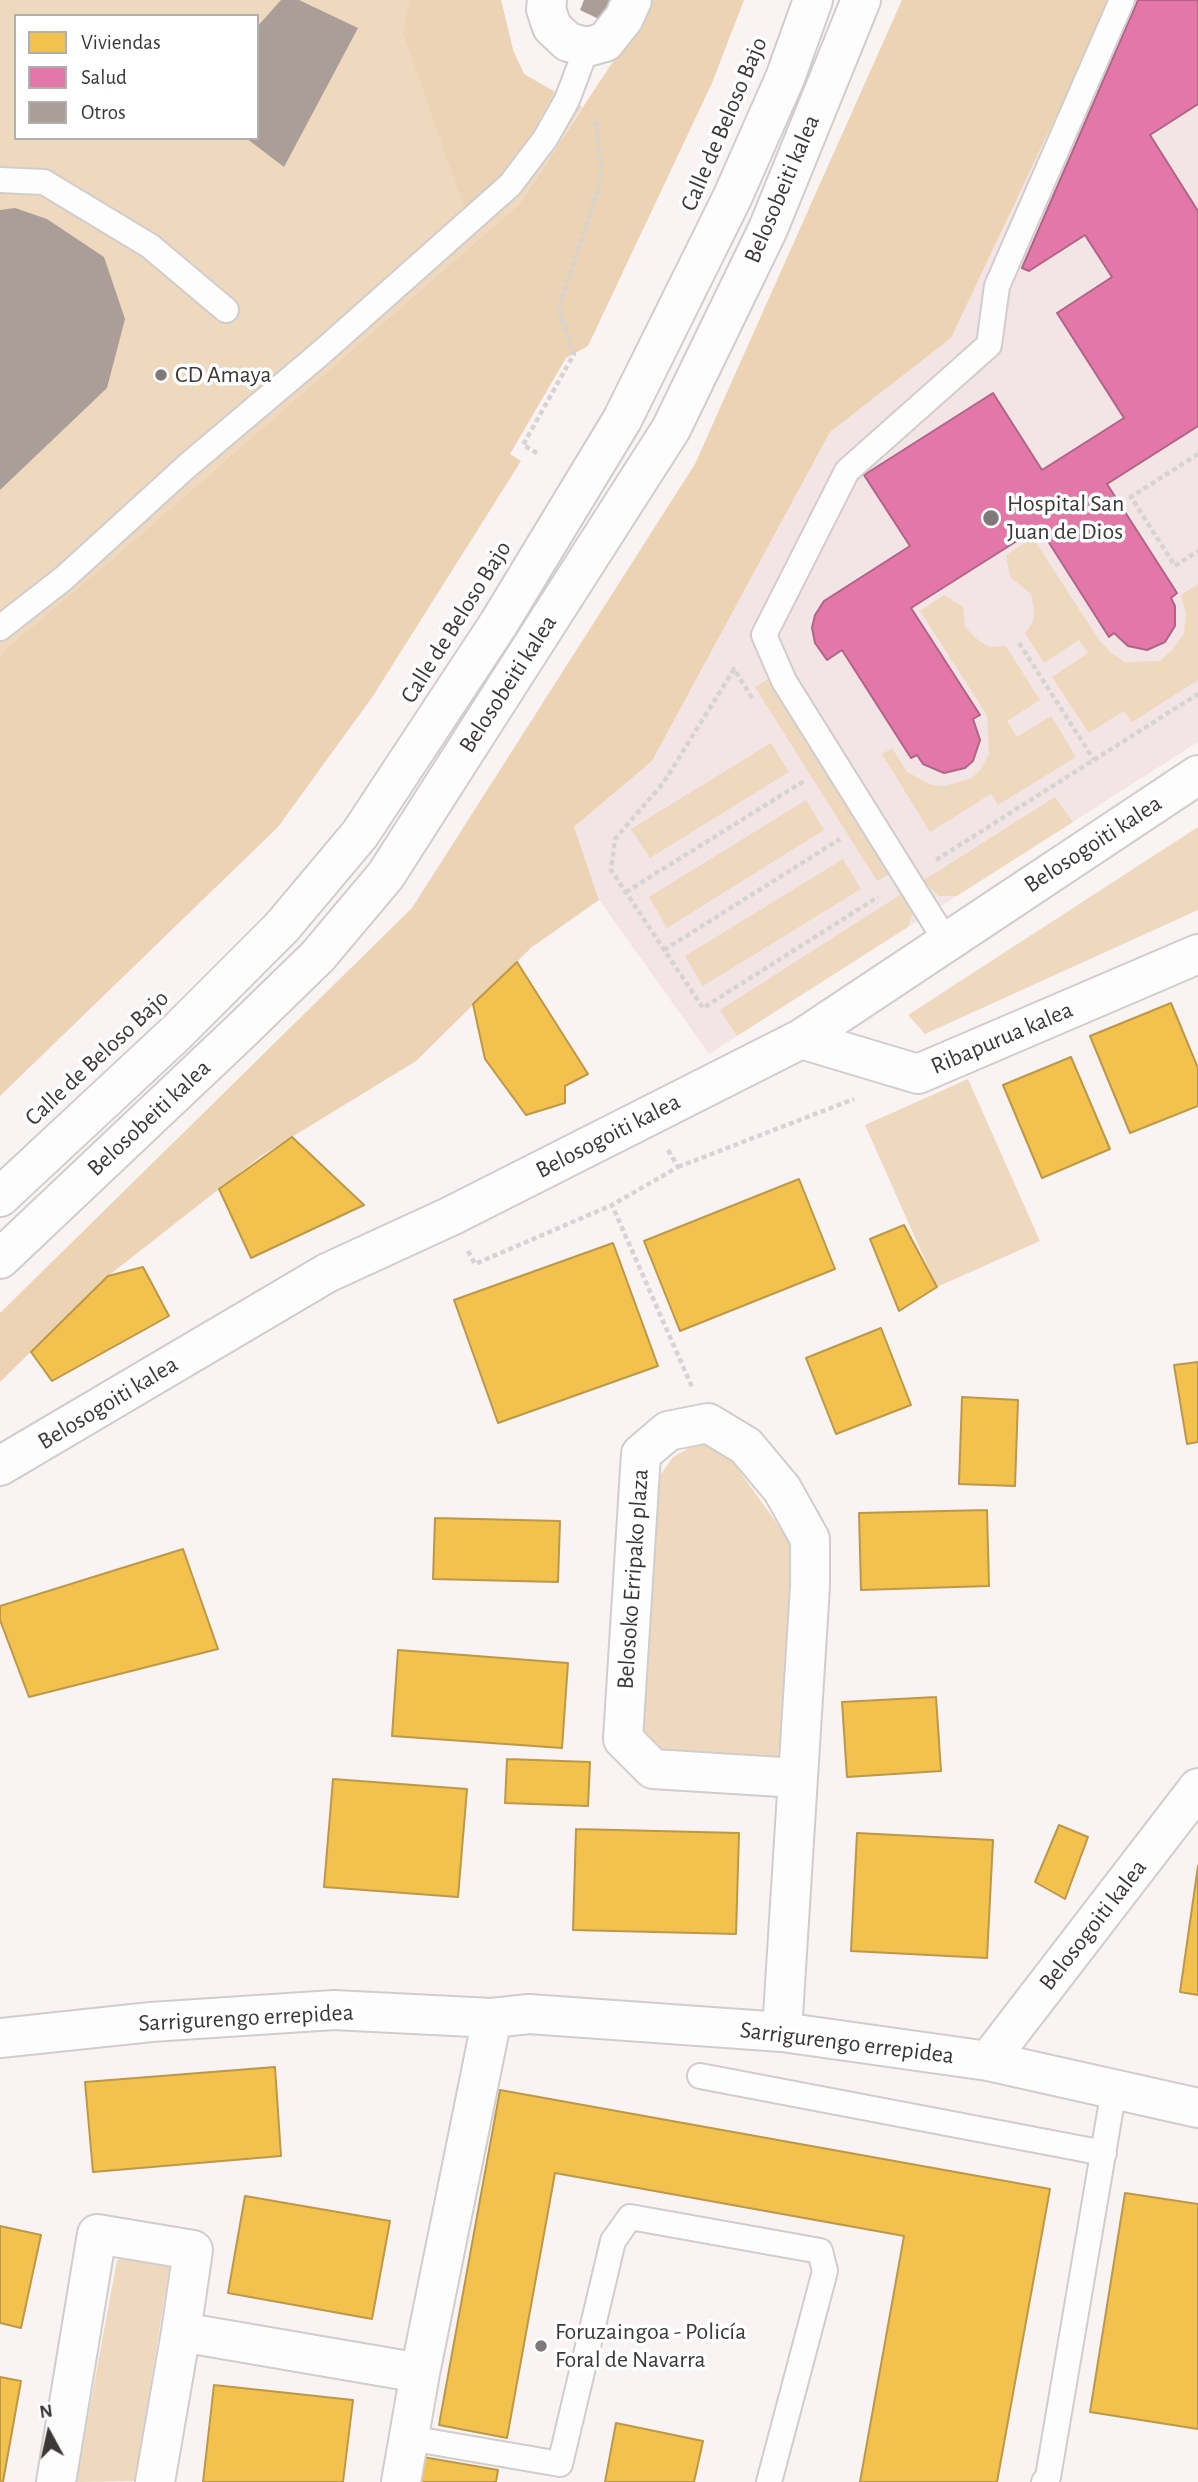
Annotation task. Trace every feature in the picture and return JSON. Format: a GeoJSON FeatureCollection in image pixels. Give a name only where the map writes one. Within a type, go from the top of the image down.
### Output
{"type":"FeatureCollection","features":[{"type":"Feature","properties":{"kind":"street"},"geometry":{"type":"LineString","coordinates":[[547,0],[546,9],[552,27],[568,42],[587,47],[605,41],[624,18],[632,0]]}},
{"type":"Feature","properties":{"kind":"street","name":"Belosobeiti kalea"},"geometry":{"type":"LineString","coordinates":[[0,1197],[176,1033],[282,928],[360,834],[499,623],[622,420],[732,198],[785,78],[813,0]]}},
{"type":"Feature","properties":{"kind":"street","name":"Belosobeiti kalea"},"geometry":{"type":"LineString","coordinates":[[0,1259],[318,956],[386,875],[671,429],[768,229],[861,0]]}},
{"type":"Feature","properties":{"kind":"street","name":"Belosogoiti kalea"},"geometry":{"type":"LineString","coordinates":[[0,1466],[327,1273],[451,1216],[801,1039],[1198,775]]}},
{"type":"Feature","properties":{"kind":"street","name":"Ribapurua kalea"},"geometry":{"type":"LineString","coordinates":[[801,1039],[918,1073],[1198,954]]}},
{"type":"Feature","properties":{"kind":"street"},"geometry":{"type":"LineString","coordinates":[[708,1423],[746,1446],[782,1489],[810,1539],[810,1586],[782,2032]]}},
{"type":"Feature","properties":{"kind":"street","name":"Belosoko Erripako plaza"},"geometry":{"type":"LineString","coordinates":[[708,1423],[668,1431],[642,1454],[623,1739],[653,1769],[797,1778]]}},
{"type":"Feature","properties":{"kind":"street","name":"Belosogoiti kalea"},"geometry":{"type":"LineString","coordinates":[[988,2061],[1198,1788]]}},
{"type":"Feature","properties":{"kind":"street","name":"Sarrigurengo errepidea"},"geometry":{"type":"LineString","coordinates":[[0,2038],[150,2022],[334,2010],[492,2018],[529,2014],[782,2032],[988,2061],[1198,2108]]}},
{"type":"Feature","properties":{"kind":"street"},"geometry":{"type":"LineString","coordinates":[[401,2482],[420,2373],[492,2018]]}},
{"type":"Feature","properties":{"kind":"street"},"geometry":{"type":"LineString","coordinates":[[56,2482],[97,2234],[193,2250],[155,2482]]}},
{"type":"Feature","properties":{"kind":"street"},"geometry":{"type":"LineString","coordinates":[[181,2332],[420,2373]]}},
{"type":"Feature","properties":{"kind":"lane"},"geometry":{"type":"LineString","coordinates":[[946,941],[785,681],[764,635],[848,471],[989,345],[998,286],[1122,0]]}},
{"type":"Feature","properties":{"kind":"lane"},"geometry":{"type":"LineString","coordinates":[[0,628],[64,578],[187,466],[322,352],[510,186],[545,139],[567,100],[587,47]]}},
{"type":"Feature","properties":{"kind":"lane"},"geometry":{"type":"LineString","coordinates":[[0,180],[44,182],[150,246],[226,310]]}},
{"type":"Feature","properties":{"kind":"lane"},"geometry":{"type":"LineString","coordinates":[[700,2076],[1104,2153]]}},
{"type":"Feature","properties":{"kind":"lane"},"geometry":{"type":"LineString","coordinates":[[1044,2482],[1048,2477],[1114,2089]]}},
{"type":"Feature","properties":{"kind":"lane"},"geometry":{"type":"LineString","coordinates":[[409,2438],[559,2473],[613,2241],[630,2217],[820,2251],[825,2271],[769,2482]]}},
{"type":"Feature","properties":{"kind":"path"},"geometry":{"type":"LineString","coordinates":[[537,453],[523,445],[574,354],[559,306],[599,186],[601,166],[597,122]]}},
{"type":"Feature","properties":{"kind":"path"},"geometry":{"type":"LineString","coordinates":[[1198,454],[1131,497],[1175,566],[1198,551]]}},
{"type":"Feature","properties":{"kind":"path"},"geometry":{"type":"LineString","coordinates":[[1019,643],[1094,760]]}},
{"type":"Feature","properties":{"kind":"path"},"geometry":{"type":"LineString","coordinates":[[755,703],[734,670],[664,782],[615,839],[611,870],[703,1008],[1198,694]]}},
{"type":"Feature","properties":{"kind":"path"},"geometry":{"type":"LineString","coordinates":[[626,892],[804,780],[811,792]]}},
{"type":"Feature","properties":{"kind":"path"},"geometry":{"type":"LineString","coordinates":[[664,950],[840,839],[833,828]]}},
{"type":"Feature","properties":{"kind":"path"},"geometry":{"type":"LineString","coordinates":[[451,1216],[475,1264],[612,1205],[678,1167],[855,1098]]}},
{"type":"Feature","properties":{"kind":"path"},"geometry":{"type":"LineString","coordinates":[[648,1116],[678,1167]]}},
{"type":"Feature","properties":{"kind":"path"},"geometry":{"type":"LineString","coordinates":[[612,1205],[708,1423]]}},
{"type":"Feature","properties":{"kind":"shaded area","name":"CD Amaya"},"geometry":{"type":"Polygon","coordinates":[[[0,0],[501,0],[513,50],[524,74],[582,107],[519,204],[0,656],[0,0]]]}},
{"type":"Feature","properties":{"kind":"shaded area"},"geometry":{"type":"Polygon","coordinates":[[[410,0],[501,0],[513,50],[524,74],[553,92],[533,131],[488,192],[466,213],[403,32],[410,0]]]}},
{"type":"Feature","properties":{"kind":"shaded area"},"geometry":{"type":"Polygon","coordinates":[[[645,0],[744,0],[712,83],[588,346],[566,358],[510,454],[521,461],[373,696],[278,827],[0,1096],[0,656],[519,204],[620,51],[645,0]]]}},
{"type":"Feature","properties":{"kind":"shaded area"},"geometry":{"type":"Polygon","coordinates":[[[902,0],[1111,0],[951,338],[830,432],[652,761],[574,827],[599,900],[532,947],[416,1061],[261,1156],[108,1276],[0,1382],[0,1313],[412,908],[695,464],[902,0]]]}},
{"type":"Feature","properties":{"kind":"shaded area","name":"Hospital San Juan de Dios"},"geometry":{"type":"Polygon","coordinates":[[[1111,0],[1198,0],[1198,742],[709,1054],[599,900],[574,827],[652,761],[830,432],[951,338],[1111,0]]]}},
{"type":"Feature","properties":{"kind":"shaded area"},"geometry":{"type":"Polygon","coordinates":[[[1033,538],[1099,640],[1111,653],[1125,662],[1160,661],[1173,649],[1184,633],[1186,614],[1181,595],[1198,584],[1198,680],[1132,722],[1124,711],[1089,733],[1052,677],[1088,653],[1079,640],[1044,663],[1025,633],[1033,622],[1031,594],[1010,577],[1006,555],[1033,538]]]}},
{"type":"Feature","properties":{"kind":"shaded area"},"geometry":{"type":"Polygon","coordinates":[[[944,595],[963,607],[965,627],[979,641],[990,647],[1006,646],[1040,700],[1007,721],[1017,737],[1051,716],[1076,757],[998,805],[991,794],[930,832],[882,754],[892,748],[907,772],[932,785],[945,786],[972,778],[981,769],[989,754],[987,715],[920,611],[944,595]]]}},
{"type":"Feature","properties":{"kind":"shaded area"},"geometry":{"type":"Polygon","coordinates":[[[768,679],[889,874],[877,881],[755,687],[768,679]]]}},
{"type":"Feature","properties":{"kind":"shaded area"},"geometry":{"type":"Polygon","coordinates":[[[771,743],[789,772],[650,858],[631,829],[771,743]]]}},
{"type":"Feature","properties":{"kind":"shaded area"},"geometry":{"type":"Polygon","coordinates":[[[1055,797],[1073,822],[957,896],[938,896],[924,880],[1055,797]]]}},
{"type":"Feature","properties":{"kind":"shaded area"},"geometry":{"type":"Polygon","coordinates":[[[806,800],[824,830],[667,928],[649,897],[806,800]]]}},
{"type":"Feature","properties":{"kind":"shaded area"},"geometry":{"type":"Polygon","coordinates":[[[1198,827],[1198,910],[925,1034],[908,1015],[1198,827]]]}},
{"type":"Feature","properties":{"kind":"shaded area"},"geometry":{"type":"Polygon","coordinates":[[[843,859],[861,889],[703,986],[685,956],[843,859]]]}},
{"type":"Feature","properties":{"kind":"shaded area"},"geometry":{"type":"Polygon","coordinates":[[[903,893],[913,913],[908,927],[737,1036],[720,1010],[903,893]]]}},
{"type":"Feature","properties":{"kind":"shaded area"},"geometry":{"type":"Polygon","coordinates":[[[968,1079],[1040,1241],[937,1287],[865,1125],[968,1079]]]}},
{"type":"Feature","properties":{"kind":"shaded area"},"geometry":{"type":"Polygon","coordinates":[[[705,1444],[728,1455],[796,1550],[785,1748],[776,1760],[655,1757],[639,1725],[656,1488],[659,1477],[673,1457],[689,1448],[705,1444]]]}},
{"type":"Feature","properties":{"kind":"shaded area"},"geometry":{"type":"Polygon","coordinates":[[[141,2255],[170,2265],[135,2481],[76,2482],[117,2260],[141,2255]]]}},
{"type":"Feature","properties":{"kind":"building: Viviendas"},"geometry":{"type":"Polygon","coordinates":[[[517,962],[588,1074],[565,1086],[565,1103],[526,1115],[485,1059],[473,1004],[517,962]]]}},
{"type":"Feature","properties":{"kind":"building: Viviendas"},"geometry":{"type":"Polygon","coordinates":[[[1171,1003],[1198,1068],[1198,1106],[1130,1133],[1090,1036],[1171,1003]]]}},
{"type":"Feature","properties":{"kind":"building: Viviendas"},"geometry":{"type":"Polygon","coordinates":[[[1071,1057],[1110,1149],[1042,1178],[1003,1085],[1071,1057]]]}},
{"type":"Feature","properties":{"kind":"building: Viviendas"},"geometry":{"type":"Polygon","coordinates":[[[292,1137],[364,1205],[251,1258],[219,1189],[292,1137]]]}},
{"type":"Feature","properties":{"kind":"building: Viviendas"},"geometry":{"type":"Polygon","coordinates":[[[799,1179],[835,1269],[680,1331],[644,1241],[799,1179]]]}},
{"type":"Feature","properties":{"kind":"building: Viviendas"},"geometry":{"type":"Polygon","coordinates":[[[904,1225],[937,1287],[899,1311],[870,1239],[904,1225]]]}},
{"type":"Feature","properties":{"kind":"building: Viviendas"},"geometry":{"type":"Polygon","coordinates":[[[613,1243],[658,1366],[498,1423],[454,1300],[613,1243]]]}},
{"type":"Feature","properties":{"kind":"building: Viviendas"},"geometry":{"type":"Polygon","coordinates":[[[143,1267],[169,1316],[52,1381],[31,1352],[108,1276],[143,1267]]]}},
{"type":"Feature","properties":{"kind":"building: Viviendas"},"geometry":{"type":"Polygon","coordinates":[[[881,1328],[911,1405],[836,1434],[806,1358],[881,1328]]]}},
{"type":"Feature","properties":{"kind":"building: Viviendas"},"geometry":{"type":"Polygon","coordinates":[[[1198,1362],[1198,1442],[1187,1444],[1174,1365],[1198,1362]]]}},
{"type":"Feature","properties":{"kind":"building: Viviendas"},"geometry":{"type":"Polygon","coordinates":[[[962,1397],[1018,1400],[1015,1486],[959,1484],[962,1397]]]}},
{"type":"Feature","properties":{"kind":"building: Viviendas"},"geometry":{"type":"Polygon","coordinates":[[[987,1510],[989,1586],[861,1590],[859,1513],[987,1510]]]}},
{"type":"Feature","properties":{"kind":"building: Viviendas"},"geometry":{"type":"Polygon","coordinates":[[[435,1518],[560,1521],[558,1582],[433,1579],[435,1518]]]}},
{"type":"Feature","properties":{"kind":"building: Viviendas"},"geometry":{"type":"Polygon","coordinates":[[[183,1549],[218,1649],[29,1697],[0,1620],[0,1606],[183,1549]]]}},
{"type":"Feature","properties":{"kind":"building: Viviendas"},"geometry":{"type":"Polygon","coordinates":[[[398,1650],[568,1663],[562,1748],[392,1736],[398,1650]]]}},
{"type":"Feature","properties":{"kind":"building: Viviendas"},"geometry":{"type":"Polygon","coordinates":[[[936,1697],[941,1771],[847,1777],[842,1702],[936,1697]]]}},
{"type":"Feature","properties":{"kind":"building: Viviendas"},"geometry":{"type":"Polygon","coordinates":[[[507,1759],[590,1762],[588,1806],[505,1803],[507,1759]]]}},
{"type":"Feature","properties":{"kind":"building: Viviendas"},"geometry":{"type":"Polygon","coordinates":[[[333,1779],[467,1789],[458,1897],[324,1887],[333,1779]]]}},
{"type":"Feature","properties":{"kind":"building: Viviendas"},"geometry":{"type":"Polygon","coordinates":[[[1059,1825],[1088,1837],[1065,1899],[1035,1882],[1059,1825]]]}},
{"type":"Feature","properties":{"kind":"building: Viviendas"},"geometry":{"type":"Polygon","coordinates":[[[576,1829],[739,1833],[736,1934],[573,1930],[576,1829]]]}},
{"type":"Feature","properties":{"kind":"building: Viviendas"},"geometry":{"type":"Polygon","coordinates":[[[857,1833],[993,1840],[987,1958],[851,1951],[857,1833]]]}},
{"type":"Feature","properties":{"kind":"building: Viviendas"},"geometry":{"type":"Polygon","coordinates":[[[1198,1866],[1198,1995],[1180,1992],[1198,1866]]]}},
{"type":"Feature","properties":{"kind":"building: Viviendas"},"geometry":{"type":"Polygon","coordinates":[[[275,2067],[281,2156],[93,2172],[85,2082],[275,2067]]]}},
{"type":"Feature","properties":{"kind":"building: Viviendas"},"geometry":{"type":"Polygon","coordinates":[[[500,2090],[1050,2189],[997,2482],[860,2482],[904,2236],[555,2173],[507,2438],[439,2425],[500,2090]]]}},
{"type":"Feature","properties":{"kind":"building: Viviendas"},"geometry":{"type":"Polygon","coordinates":[[[1125,2193],[1198,2204],[1198,2429],[1090,2412],[1125,2193]]]}},
{"type":"Feature","properties":{"kind":"building: Viviendas"},"geometry":{"type":"Polygon","coordinates":[[[245,2196],[390,2221],[372,2319],[228,2293],[245,2196]]]}},
{"type":"Feature","properties":{"kind":"building: Viviendas"},"geometry":{"type":"Polygon","coordinates":[[[0,2226],[41,2235],[21,2328],[0,2323],[0,2226]]]}},
{"type":"Feature","properties":{"kind":"building: Viviendas"},"geometry":{"type":"Polygon","coordinates":[[[0,2377],[21,2381],[3,2482],[0,2482],[0,2377]]]}},
{"type":"Feature","properties":{"kind":"building: Viviendas"},"geometry":{"type":"Polygon","coordinates":[[[214,2385],[353,2400],[343,2482],[203,2482],[214,2385]]]}},
{"type":"Feature","properties":{"kind":"building: Viviendas"},"geometry":{"type":"Polygon","coordinates":[[[616,2423],[703,2441],[694,2482],[605,2482],[616,2423]]]}},
{"type":"Feature","properties":{"kind":"building: Viviendas"},"geometry":{"type":"Polygon","coordinates":[[[423,2457],[498,2470],[496,2482],[419,2482],[423,2457]]]}},
{"type":"Feature","properties":{"kind":"building: Salud"},"geometry":{"type":"Polygon","coordinates":[[[1138,0],[1198,0],[1198,104],[1150,135],[1198,211],[1198,426],[1107,484],[1177,593],[1171,598],[1175,606],[1175,626],[1165,642],[1147,650],[1128,646],[1114,633],[1109,637],[1039,527],[911,608],[980,715],[973,719],[980,740],[973,761],[965,768],[944,773],[923,764],[917,755],[911,758],[842,650],[827,660],[815,643],[812,628],[815,615],[824,601],[910,546],[864,475],[993,393],[1042,470],[1124,418],[1057,313],[1112,277],[1085,235],[1029,271],[1022,268],[1138,0]]]}},
{"type":"Feature","properties":{"kind":"building: Otros"},"geometry":{"type":"Polygon","coordinates":[[[281,0],[299,0],[358,28],[284,167],[249,140],[259,140],[259,25],[281,0]]]}},
{"type":"Feature","properties":{"kind":"building: Otros"},"geometry":{"type":"Polygon","coordinates":[[[584,0],[613,0],[603,21],[580,10],[584,0]]]}},
{"type":"Feature","properties":{"kind":"building: Otros"},"geometry":{"type":"Polygon","coordinates":[[[15,208],[47,219],[104,257],[125,319],[107,388],[0,490],[0,210],[15,208]]]}},
{"type":"Feature","properties":{"kind":"place","name":"CD Amaya"},"geometry":{"type":"Point","coordinates":[161,375]}},
{"type":"Feature","properties":{"kind":"place","name":"Hospital San Juan de Dios"},"geometry":{"type":"Point","coordinates":[991,518]}},
{"type":"Feature","properties":{"kind":"place","name":"Foruzaingoa - Policía Foral de Navarra"},"geometry":{"type":"Point","coordinates":[541,2346]}}]}
